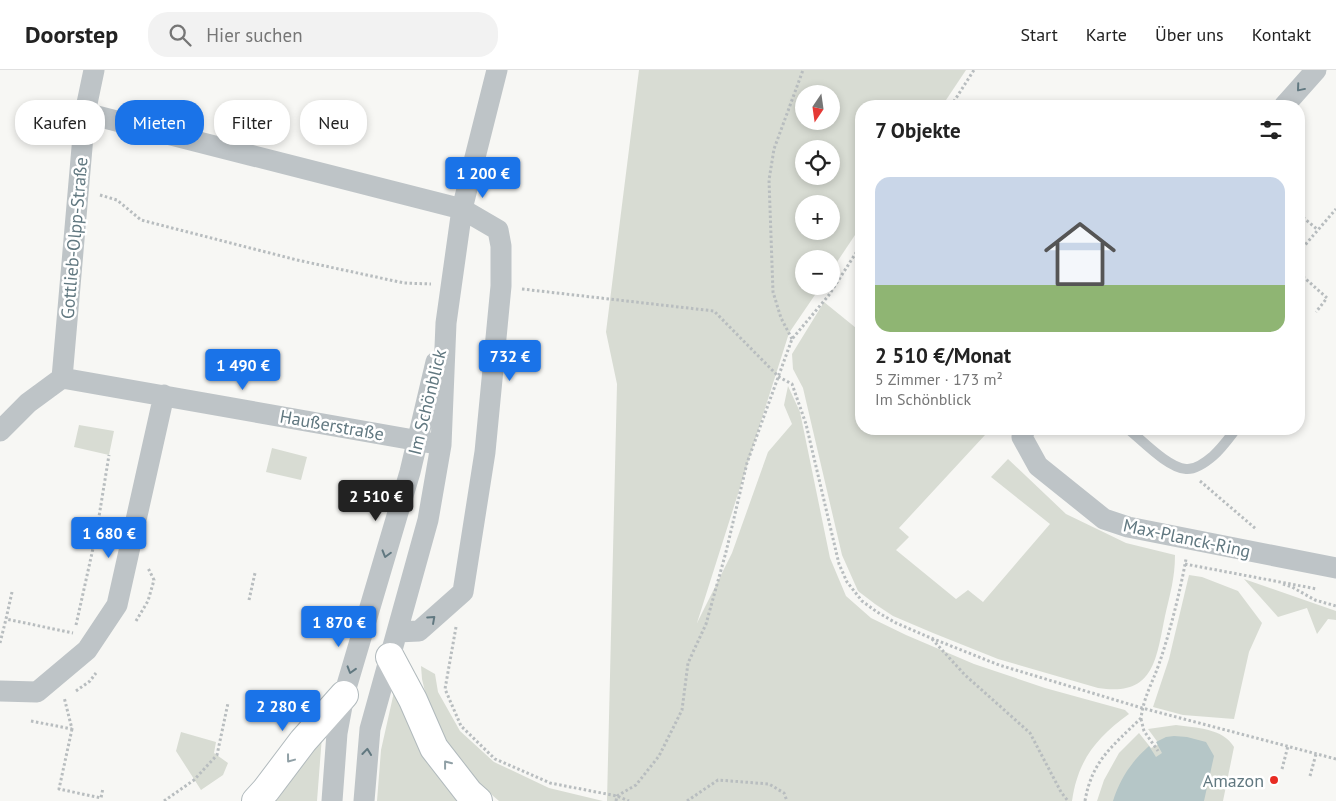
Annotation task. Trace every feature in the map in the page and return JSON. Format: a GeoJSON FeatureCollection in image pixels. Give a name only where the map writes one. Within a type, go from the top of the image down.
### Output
{"type":"FeatureCollection","features":[{"type":"Feature","properties":{"kind":"street","name":"Gottlieb-Olpp-Straße"},"geometry":{"type":"LineString","coordinates":[[88,100],[94,70]]}},
{"type":"Feature","properties":{"kind":"street","name":"Im Schönblick"},"geometry":{"type":"LineString","coordinates":[[332,801],[337,733],[344,695],[418,440],[446,323],[462,208],[497,70]]}},
{"type":"Feature","properties":{"kind":"street"},"geometry":{"type":"LineString","coordinates":[[1289,100],[1316,70]]}},
{"type":"Feature","properties":{"kind":"street"},"geometry":{"type":"LineString","coordinates":[[105,118],[462,208],[498,230],[501,246],[501,286],[485,452],[463,592],[419,631],[393,644],[413,700],[434,748],[469,793],[478,801]]}},
{"type":"Feature","properties":{"kind":"street","name":"Gottlieb-Olpp-Straße"},"geometry":{"type":"LineString","coordinates":[[62,378],[82,145]]}},
{"type":"Feature","properties":{"kind":"street","name":"Im Schönblick"},"geometry":{"type":"LineString","coordinates":[[364,801],[370,729],[428,520],[441,445],[446,323]]}},
{"type":"Feature","properties":{"kind":"street"},"geometry":{"type":"LineString","coordinates":[[0,431],[28,403],[62,378]]}},
{"type":"Feature","properties":{"kind":"street","name":"Haußerstraße"},"geometry":{"type":"LineString","coordinates":[[62,378],[441,445]]}},
{"type":"Feature","properties":{"kind":"street"},"geometry":{"type":"LineString","coordinates":[[0,691],[37,692],[87,650],[117,605],[164,395]]}},
{"type":"Feature","properties":{"kind":"street","name":"Max-Planck-Ring"},"geometry":{"type":"LineString","coordinates":[[1025,435],[1038,466],[1104,519],[1128,528],[1336,568]]}},
{"type":"Feature","properties":{"kind":"street"},"geometry":{"type":"LineString","coordinates":[[256,801],[303,741],[344,695]]}},
{"type":"Feature","properties":{"kind":"lane"},"geometry":{"type":"LineString","coordinates":[[1135,435],[1162,457],[1187,470],[1196,468],[1213,456],[1231,435]]}},
{"type":"Feature","properties":{"kind":"path"},"geometry":{"type":"LineString","coordinates":[[792,339],[781,318],[773,292],[769,180],[774,149],[803,70]]}},
{"type":"Feature","properties":{"kind":"path"},"geometry":{"type":"LineString","coordinates":[[955,100],[974,70]]}},
{"type":"Feature","properties":{"kind":"path"},"geometry":{"type":"LineString","coordinates":[[102,195],[117,200],[141,220],[297,260],[404,283],[434,284]]}},
{"type":"Feature","properties":{"kind":"path"},"geometry":{"type":"LineString","coordinates":[[1305,245],[1336,209]]}},
{"type":"Feature","properties":{"kind":"path"},"geometry":{"type":"LineString","coordinates":[[1305,219],[1318,230]]}},
{"type":"Feature","properties":{"kind":"path"},"geometry":{"type":"LineString","coordinates":[[616,801],[618,796],[636,785],[659,756],[682,710],[688,663],[706,624],[726,552],[747,463],[792,339],[829,295],[855,254]]}},
{"type":"Feature","properties":{"kind":"path"},"geometry":{"type":"LineString","coordinates":[[1305,278],[1327,298],[1316,312]]}},
{"type":"Feature","properties":{"kind":"path"},"geometry":{"type":"LineString","coordinates":[[534,291],[714,311],[779,377],[792,384],[806,424],[839,564],[847,582],[862,601],[896,623],[999,665],[1142,708],[1336,759]]}},
{"type":"Feature","properties":{"kind":"path"},"geometry":{"type":"LineString","coordinates":[[6,619],[74,634],[96,535],[109,455]]}},
{"type":"Feature","properties":{"kind":"path"},"geometry":{"type":"LineString","coordinates":[[1206,486],[1228,504]]}},
{"type":"Feature","properties":{"kind":"path"},"geometry":{"type":"LineString","coordinates":[[96,535],[132,542]]}},
{"type":"Feature","properties":{"kind":"path"},"geometry":{"type":"LineString","coordinates":[[1158,751],[1144,731],[1141,718],[1142,708],[1160,662],[1185,564],[1318,589]]}},
{"type":"Feature","properties":{"kind":"path"},"geometry":{"type":"LineString","coordinates":[[249,600],[255,574]]}},
{"type":"Feature","properties":{"kind":"path"},"geometry":{"type":"LineString","coordinates":[[1266,579],[1292,587],[1315,600],[1336,606]]}},
{"type":"Feature","properties":{"kind":"path"},"geometry":{"type":"LineString","coordinates":[[0,643],[12,592]]}},
{"type":"Feature","properties":{"kind":"path"},"geometry":{"type":"LineString","coordinates":[[463,592],[445,689],[461,726],[495,759],[550,783],[618,796],[629,801]]}},
{"type":"Feature","properties":{"kind":"path"},"geometry":{"type":"LineString","coordinates":[[931,638],[965,674],[1030,733],[1061,792],[1068,801]]}},
{"type":"Feature","properties":{"kind":"path"},"geometry":{"type":"LineString","coordinates":[[61,672],[64,699],[72,729],[59,789],[100,799],[103,788]]}},
{"type":"Feature","properties":{"kind":"path"},"geometry":{"type":"LineString","coordinates":[[164,801],[194,780],[217,755],[228,703]]}},
{"type":"Feature","properties":{"kind":"path"},"geometry":{"type":"LineString","coordinates":[[1085,801],[1096,766],[1118,738],[1141,718]]}},
{"type":"Feature","properties":{"kind":"path"},"geometry":{"type":"LineString","coordinates":[[31,721],[72,729]]}},
{"type":"Feature","properties":{"kind":"path"},"geometry":{"type":"LineString","coordinates":[[1282,769],[1288,746]]}},
{"type":"Feature","properties":{"kind":"path"},"geometry":{"type":"LineString","coordinates":[[1310,776],[1316,754]]}},
{"type":"Feature","properties":{"kind":"path"},"geometry":{"type":"LineString","coordinates":[[687,801],[718,780],[769,784],[784,794],[787,801]]}},
{"type":"Feature","properties":{"kind":"shaded area"},"geometry":{"type":"Polygon","coordinates":[[[639,70],[966,70],[946,100],[855,100],[855,235],[840,258],[840,250],[795,250],[795,295],[815,295],[789,333],[697,623],[732,553],[768,452],[792,424],[784,405],[788,386],[800,412],[830,558],[846,596],[871,618],[974,664],[1045,688],[1125,710],[1129,714],[1107,732],[1090,751],[1079,773],[1072,801],[607,801],[617,384],[606,332],[639,70]]]}},
{"type":"Feature","properties":{"kind":"shaded area"},"geometry":{"type":"Polygon","coordinates":[[[824,302],[855,327],[855,435],[985,435],[899,528],[909,537],[896,550],[956,599],[968,590],[983,602],[1050,524],[991,477],[1008,459],[1066,514],[1126,543],[1175,555],[1172,586],[1159,647],[1149,672],[1141,681],[1131,687],[1117,689],[1098,688],[998,659],[893,616],[858,591],[842,555],[803,388],[793,369],[792,354],[824,302]]]}},
{"type":"Feature","properties":{"kind":"shaded area"},"geometry":{"type":"Polygon","coordinates":[[[79,425],[114,431],[109,455],[74,447],[79,425]]]}},
{"type":"Feature","properties":{"kind":"shaded area"},"geometry":{"type":"Polygon","coordinates":[[[272,448],[307,457],[301,480],[266,472],[272,448]]]}},
{"type":"Feature","properties":{"kind":"shaded area"},"geometry":{"type":"Polygon","coordinates":[[[1189,575],[1202,577],[1238,591],[1262,623],[1249,652],[1234,719],[1183,715],[1153,707],[1169,659],[1189,575]]]}},
{"type":"Feature","properties":{"kind":"shaded area"},"geometry":{"type":"Polygon","coordinates":[[[1244,579],[1336,611],[1336,620],[1328,619],[1317,634],[1307,608],[1278,617],[1244,579]]]}},
{"type":"Feature","properties":{"kind":"shaded area"},"geometry":{"type":"Polygon","coordinates":[[[421,666],[435,674],[438,692],[460,731],[494,762],[549,788],[603,801],[499,801],[471,777],[441,736],[426,696],[421,666]]]}},
{"type":"Feature","properties":{"kind":"shaded area"},"geometry":{"type":"Polygon","coordinates":[[[394,692],[463,801],[377,801],[381,750],[394,692]]]}},
{"type":"Feature","properties":{"kind":"shaded area"},"geometry":{"type":"Polygon","coordinates":[[[1176,725],[1216,732],[1234,747],[1223,801],[1097,801],[1104,780],[1119,753],[1139,733],[1151,748],[1159,744],[1148,729],[1176,725]]]}},
{"type":"Feature","properties":{"kind":"shaded area"},"geometry":{"type":"Polygon","coordinates":[[[181,732],[216,742],[214,753],[228,763],[223,775],[201,790],[176,751],[181,732]]]}},
{"type":"Feature","properties":{"kind":"shaded area"},"geometry":{"type":"Polygon","coordinates":[[[322,736],[317,801],[268,801],[322,736]]]}},
{"type":"Feature","properties":{"kind":"shaded area"},"geometry":{"type":"Polygon","coordinates":[[[1174,736],[1206,742],[1214,756],[1204,801],[1113,801],[1127,771],[1143,752],[1149,746],[1156,757],[1162,753],[1156,742],[1166,737],[1174,736]]]}},
{"type":"Feature","properties":{"kind":"place","name":"Amazon"},"geometry":{"type":"Point","coordinates":[1274,780]}}]}
